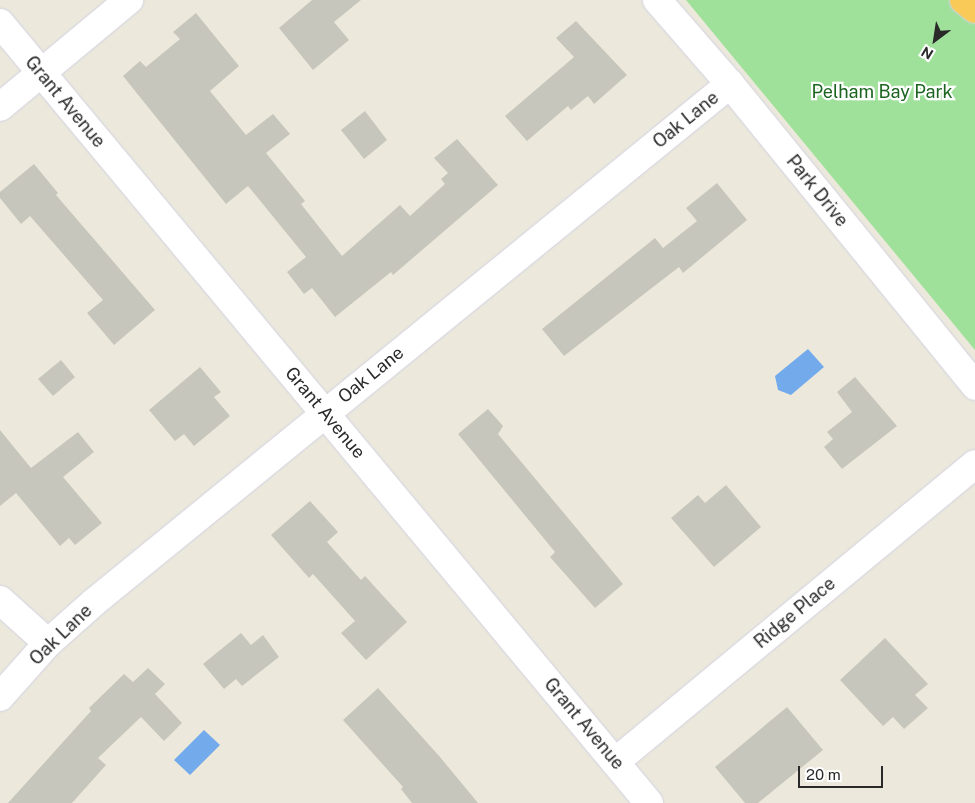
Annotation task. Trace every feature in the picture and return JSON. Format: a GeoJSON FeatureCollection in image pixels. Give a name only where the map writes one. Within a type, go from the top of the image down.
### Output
{"type":"FeatureCollection","features":[{"type":"Feature","properties":{"kind":"highway"},"geometry":{"type":"LineString","coordinates":[[964,0],[975,9]]}},
{"type":"Feature","properties":{"kind":"street"},"geometry":{"type":"LineString","coordinates":[[0,107],[129,0]]}},
{"type":"Feature","properties":{"kind":"street","name":"Park Drive"},"geometry":{"type":"LineString","coordinates":[[657,0],[730,84],[975,386]]}},
{"type":"Feature","properties":{"kind":"street","name":"Grant Avenue"},"geometry":{"type":"LineString","coordinates":[[0,23],[649,803]]}},
{"type":"Feature","properties":{"kind":"street","name":"Oak Lane"},"geometry":{"type":"LineString","coordinates":[[0,697],[48,643],[324,412],[730,84]]}},
{"type":"Feature","properties":{"kind":"street","name":"Ridge Place"},"geometry":{"type":"LineString","coordinates":[[616,762],[975,464]]}},
{"type":"Feature","properties":{"kind":"street"},"geometry":{"type":"LineString","coordinates":[[0,600],[48,643]]}},
{"type":"Feature","properties":{"kind":"green space","name":"Pelham Bay Park"},"geometry":{"type":"Polygon","coordinates":[[[686,0],[975,0],[975,350],[686,0]]]}},
{"type":"Feature","properties":{"kind":"water"},"geometry":{"type":"Polygon","coordinates":[[[808,349],[824,367],[791,395],[778,390],[775,376],[808,349]]]}},
{"type":"Feature","properties":{"kind":"water"},"geometry":{"type":"Polygon","coordinates":[[[204,730],[220,745],[190,775],[174,760],[204,730]]]}},
{"type":"Feature","properties":{"kind":"building"},"geometry":{"type":"Polygon","coordinates":[[[312,0],[361,0],[334,22],[349,40],[313,70],[279,28],[312,0]]]}},
{"type":"Feature","properties":{"kind":"building"},"geometry":{"type":"Polygon","coordinates":[[[196,13],[239,66],[210,91],[246,135],[273,114],[290,134],[266,153],[305,201],[301,204],[342,256],[400,205],[410,216],[445,184],[441,179],[448,173],[434,158],[457,139],[498,185],[393,275],[391,272],[335,317],[312,288],[304,294],[287,272],[306,257],[248,186],[226,204],[123,76],[140,61],[146,67],[180,39],[173,32],[196,13]]]}},
{"type":"Feature","properties":{"kind":"building"},"geometry":{"type":"Polygon","coordinates":[[[576,21],[627,75],[594,104],[588,96],[571,110],[568,106],[527,141],[505,116],[574,57],[556,38],[576,21]]]}},
{"type":"Feature","properties":{"kind":"building"},"geometry":{"type":"Polygon","coordinates":[[[365,111],[387,140],[364,159],[341,130],[365,111]]]}},
{"type":"Feature","properties":{"kind":"building"},"geometry":{"type":"Polygon","coordinates":[[[34,164],[58,193],[56,195],[155,310],[114,345],[87,313],[103,300],[30,216],[21,224],[0,198],[0,192],[34,164]]]}},
{"type":"Feature","properties":{"kind":"building"},"geometry":{"type":"Polygon","coordinates":[[[717,183],[747,220],[683,273],[679,267],[564,356],[542,329],[655,238],[663,248],[697,221],[686,208],[717,183]]]}},
{"type":"Feature","properties":{"kind":"building"},"geometry":{"type":"Polygon","coordinates":[[[61,360],[75,377],[53,396],[38,379],[61,360]]]}},
{"type":"Feature","properties":{"kind":"building"},"geometry":{"type":"Polygon","coordinates":[[[200,367],[221,392],[214,397],[230,416],[194,446],[184,434],[175,441],[149,410],[200,367]]]}},
{"type":"Feature","properties":{"kind":"building"},"geometry":{"type":"Polygon","coordinates":[[[855,377],[897,426],[842,469],[824,447],[833,439],[827,432],[852,412],[837,392],[855,377]]]}},
{"type":"Feature","properties":{"kind":"building"},"geometry":{"type":"Polygon","coordinates":[[[488,409],[503,426],[498,434],[623,584],[595,608],[550,557],[555,552],[458,434],[488,409]]]}},
{"type":"Feature","properties":{"kind":"building"},"geometry":{"type":"Polygon","coordinates":[[[0,430],[31,468],[78,432],[94,452],[63,477],[102,523],[75,545],[69,538],[60,546],[16,493],[0,506],[0,430]]]}},
{"type":"Feature","properties":{"kind":"building"},"geometry":{"type":"Polygon","coordinates":[[[726,485],[761,527],[714,567],[671,518],[698,495],[705,503],[726,485]]]}},
{"type":"Feature","properties":{"kind":"building"},"geometry":{"type":"Polygon","coordinates":[[[310,501],[338,532],[327,542],[361,580],[365,576],[407,622],[366,660],[341,633],[355,621],[313,574],[309,578],[271,535],[310,501]]]}},
{"type":"Feature","properties":{"kind":"building"},"geometry":{"type":"Polygon","coordinates":[[[241,633],[251,645],[263,635],[279,657],[242,686],[236,679],[224,689],[203,664],[241,633]]]}},
{"type":"Feature","properties":{"kind":"building"},"geometry":{"type":"Polygon","coordinates":[[[885,638],[928,684],[915,695],[928,708],[904,729],[893,717],[883,726],[840,680],[885,638]]]}},
{"type":"Feature","properties":{"kind":"building"},"geometry":{"type":"Polygon","coordinates":[[[148,668],[165,684],[155,694],[182,723],[164,741],[141,717],[98,758],[106,765],[72,803],[8,803],[91,711],[89,708],[124,674],[133,682],[148,668]]]}},
{"type":"Feature","properties":{"kind":"building"},"geometry":{"type":"Polygon","coordinates":[[[378,688],[440,757],[478,803],[412,803],[401,789],[403,787],[343,720],[378,688]]]}},
{"type":"Feature","properties":{"kind":"building"},"geometry":{"type":"Polygon","coordinates":[[[787,707],[823,750],[758,803],[745,803],[715,767],[787,707]]]}}]}
